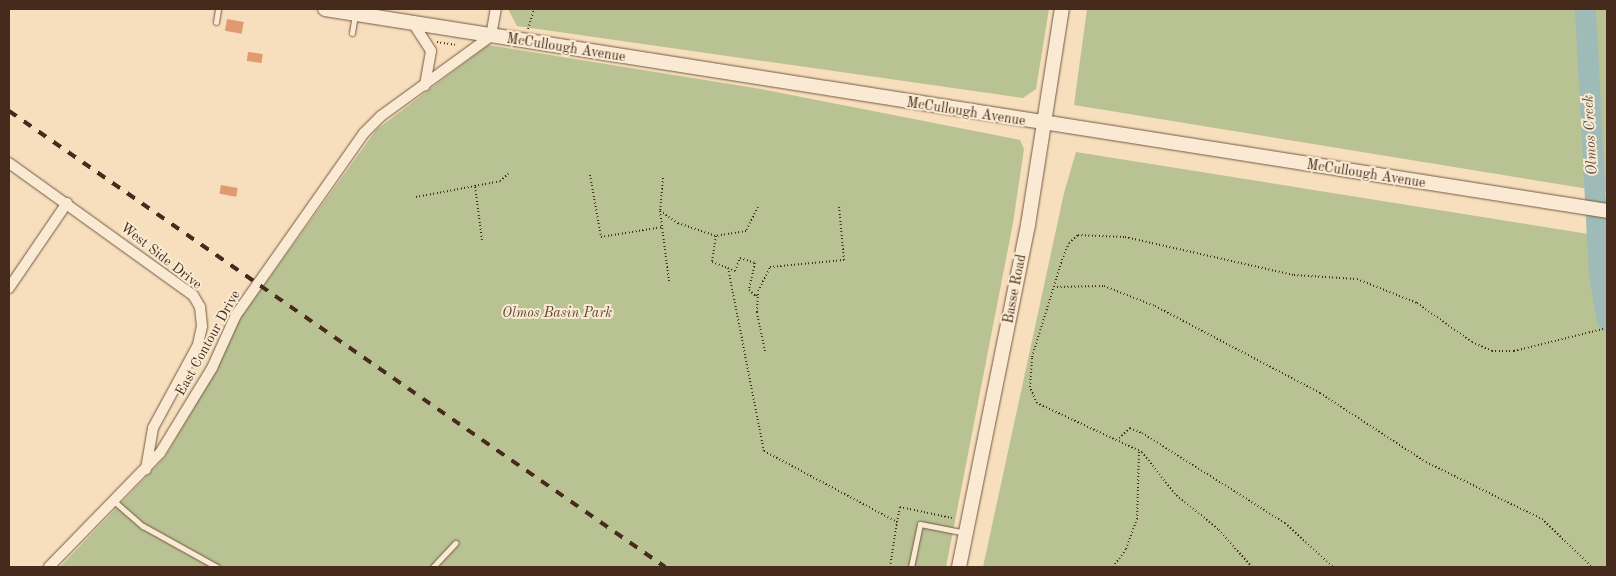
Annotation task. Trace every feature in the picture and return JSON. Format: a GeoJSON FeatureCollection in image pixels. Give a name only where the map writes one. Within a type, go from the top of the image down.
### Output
{"type":"FeatureCollection","features":[{"type":"Feature","properties":{"kind":"main road","name":"McCullough Avenue"},"geometry":{"type":"LineString","coordinates":[[325,9],[1043,124],[1607,211]]}},
{"type":"Feature","properties":{"kind":"main road","name":"Basse Road"},"geometry":{"type":"LineString","coordinates":[[959,567],[1028,225],[1062,9]]}},
{"type":"Feature","properties":{"kind":"street"},"geometry":{"type":"LineString","coordinates":[[491,36],[496,9]]}},
{"type":"Feature","properties":{"kind":"street"},"geometry":{"type":"LineString","coordinates":[[413,23],[431,50],[425,85]]}},
{"type":"Feature","properties":{"kind":"street","name":"East Contour Drive"},"geometry":{"type":"LineString","coordinates":[[49,567],[115,502],[160,453],[212,368],[240,309],[364,133],[491,36]]}},
{"type":"Feature","properties":{"kind":"street","name":"West Side Drive"},"geometry":{"type":"LineString","coordinates":[[9,163],[193,295],[200,307],[202,326],[198,345],[153,428],[146,469]]}},
{"type":"Feature","properties":{"kind":"street"},"geometry":{"type":"LineString","coordinates":[[9,288],[67,203]]}},
{"type":"Feature","properties":{"kind":"lane"},"geometry":{"type":"LineString","coordinates":[[216,22],[218,9]]}},
{"type":"Feature","properties":{"kind":"lane"},"geometry":{"type":"LineString","coordinates":[[352,33],[355,14]]}},
{"type":"Feature","properties":{"kind":"lane"},"geometry":{"type":"LineString","coordinates":[[115,502],[144,526],[217,567]]}},
{"type":"Feature","properties":{"kind":"lane"},"geometry":{"type":"LineString","coordinates":[[911,567],[920,524],[966,534]]}},
{"type":"Feature","properties":{"kind":"lane"},"geometry":{"type":"LineString","coordinates":[[433,567],[455,543]]}},
{"type":"Feature","properties":{"kind":"path"},"geometry":{"type":"LineString","coordinates":[[528,29],[534,9]]}},
{"type":"Feature","properties":{"kind":"path"},"geometry":{"type":"LineString","coordinates":[[435,43],[455,45]]}},
{"type":"Feature","properties":{"kind":"path"},"geometry":{"type":"LineString","coordinates":[[416,197],[500,181],[508,174]]}},
{"type":"Feature","properties":{"kind":"path"},"geometry":{"type":"LineString","coordinates":[[590,175],[601,237],[662,228]]}},
{"type":"Feature","properties":{"kind":"path"},"geometry":{"type":"LineString","coordinates":[[662,178],[660,212],[669,281]]}},
{"type":"Feature","properties":{"kind":"path"},"geometry":{"type":"LineString","coordinates":[[475,186],[482,240]]}},
{"type":"Feature","properties":{"kind":"path"},"geometry":{"type":"LineString","coordinates":[[716,236],[712,262],[735,271],[740,258],[755,263],[749,290],[756,296],[770,267],[844,260],[839,206]]}},
{"type":"Feature","properties":{"kind":"path"},"geometry":{"type":"LineString","coordinates":[[660,212],[678,223],[716,236],[746,231],[758,207]]}},
{"type":"Feature","properties":{"kind":"path"},"geometry":{"type":"LineString","coordinates":[[1252,567],[1218,529],[1175,494],[1138,450],[1118,438],[1059,416],[1037,403],[1030,387],[1034,350],[1057,287],[1068,243],[1078,235],[1102,234],[1163,244],[1294,275],[1357,279],[1417,302],[1472,342],[1492,351],[1514,352],[1607,328]]}},
{"type":"Feature","properties":{"kind":"path"},"geometry":{"type":"LineString","coordinates":[[728,268],[764,451],[769,458],[897,522]]}},
{"type":"Feature","properties":{"kind":"path"},"geometry":{"type":"LineString","coordinates":[[1057,287],[1104,286],[1162,309],[1320,392],[1426,462],[1542,519],[1592,567]]}},
{"type":"Feature","properties":{"kind":"path"},"geometry":{"type":"LineString","coordinates":[[758,291],[757,312],[765,351]]}},
{"type":"Feature","properties":{"kind":"path"},"geometry":{"type":"LineString","coordinates":[[1118,438],[1130,428],[1142,432],[1285,523],[1333,567]]}},
{"type":"Feature","properties":{"kind":"path"},"geometry":{"type":"LineString","coordinates":[[1112,567],[1126,548],[1137,519],[1138,450]]}},
{"type":"Feature","properties":{"kind":"path"},"geometry":{"type":"LineString","coordinates":[[890,567],[900,507],[952,518]]}},
{"type":"Feature","properties":{"kind":"green space"},"geometry":{"type":"Polygon","coordinates":[[[508,9],[1049,9],[1036,89],[1023,98],[517,26],[508,9]]]}},
{"type":"Feature","properties":{"kind":"green space"},"geometry":{"type":"Polygon","coordinates":[[[1087,9],[1607,9],[1607,192],[1074,105],[1087,9]]]}},
{"type":"Feature","properties":{"kind":"green space","name":"Olmos Basin Park"},"geometry":{"type":"Polygon","coordinates":[[[488,45],[761,89],[1020,140],[1024,149],[1013,223],[946,567],[60,567],[165,457],[214,373],[239,320],[376,130],[488,45]]]}},
{"type":"Feature","properties":{"kind":"green space"},"geometry":{"type":"Polygon","coordinates":[[[1076,152],[1607,237],[1607,567],[983,567],[1064,193],[1076,152]]]}},
{"type":"Feature","properties":{"kind":"building"},"geometry":{"type":"Polygon","coordinates":[[[227,19],[244,22],[242,34],[225,31],[227,19]]]}},
{"type":"Feature","properties":{"kind":"building"},"geometry":{"type":"Polygon","coordinates":[[[248,52],[263,54],[262,63],[247,61],[248,52]]]}},
{"type":"Feature","properties":{"kind":"building"},"geometry":{"type":"Polygon","coordinates":[[[221,185],[238,188],[236,197],[219,194],[221,185]]]}},
{"type":"Feature","properties":{"kind":"waterway","name":"Olmos Creek"},"geometry":{"type":"LineString","coordinates":[[1585,9],[1599,275],[1607,320]]}},
{"type":"Feature","properties":{"kind":"waterway"},"geometry":{"type":"LineString","coordinates":[[1593,181],[1607,183]]}},
{"type":"Feature","properties":{"kind":"railway"},"geometry":{"type":"LineString","coordinates":[[9,111],[665,567]]}}]}
